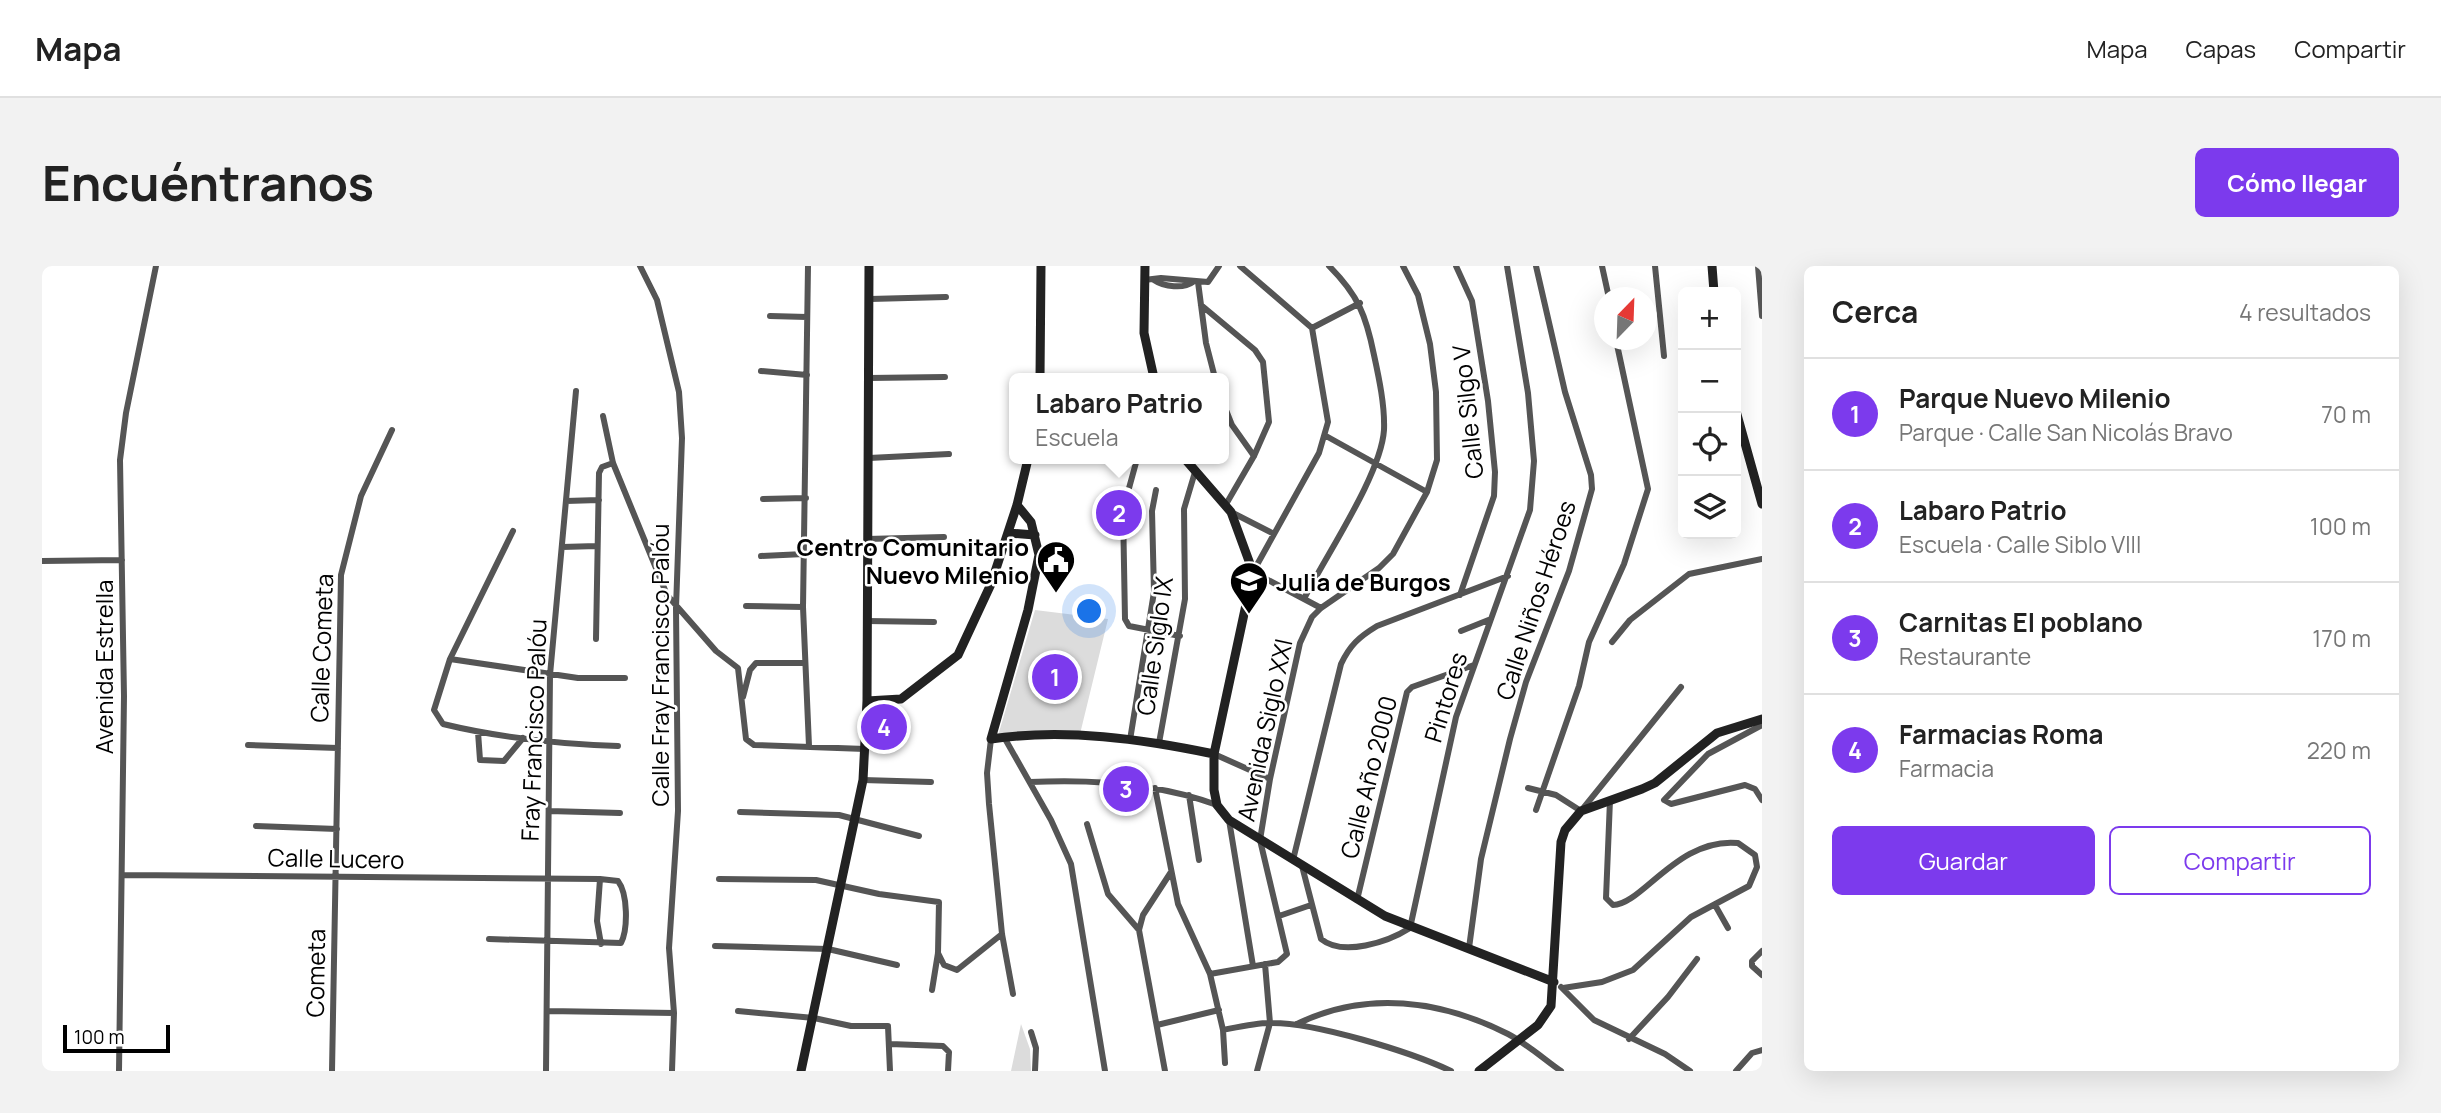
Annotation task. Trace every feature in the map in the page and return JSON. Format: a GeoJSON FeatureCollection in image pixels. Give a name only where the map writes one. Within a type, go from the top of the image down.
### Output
{"type":"FeatureCollection","features":[{"type":"Feature","properties":{"kind":"street","name":"Avenida Estrella"},"geometry":{"type":"LineString","coordinates":[[119,1071],[123,875],[121,440],[156,266]]}},
{"type":"Feature","properties":{"kind":"street","name":"Calle Fray Francisco Palóu"},"geometry":{"type":"LineString","coordinates":[[640,266],[657,300],[679,392],[682,439],[676,608],[678,811],[669,948],[674,1013],[672,1071]]}},
{"type":"Feature","properties":{"kind":"street"},"geometry":{"type":"LineString","coordinates":[[808,266],[803,607],[809,746]]}},
{"type":"Feature","properties":{"kind":"street"},"geometry":{"type":"LineString","coordinates":[[801,1071],[863,780],[867,701],[869,266]]}},
{"type":"Feature","properties":{"kind":"street"},"geometry":{"type":"LineString","coordinates":[[1040,373],[1041,266]]}},
{"type":"Feature","properties":{"kind":"street"},"geometry":{"type":"LineString","coordinates":[[1145,266],[1149,280],[1144,333],[1153,373]]}},
{"type":"Feature","properties":{"kind":"street"},"geometry":{"type":"LineString","coordinates":[[1149,280],[1161,278],[1208,282],[1219,266]]}},
{"type":"Feature","properties":{"kind":"street"},"geometry":{"type":"LineString","coordinates":[[1240,266],[1311,328],[1328,422],[1326,436],[1253,572],[1214,754],[1214,790],[1217,805],[1229,820],[1357,900],[1410,928],[1554,982],[1594,1020],[1665,1054],[1690,1071]]}},
{"type":"Feature","properties":{"kind":"street"},"geometry":{"type":"LineString","coordinates":[[1304,599],[1377,463],[1384,418],[1374,356],[1360,303],[1329,266]]}},
{"type":"Feature","properties":{"kind":"street","name":"Avenida Siglo XXI"},"geometry":{"type":"LineString","coordinates":[[1260,840],[1270,779],[1300,643],[1312,617],[1379,568],[1393,554],[1427,492],[1437,460],[1436,392],[1425,316],[1403,266]]}},
{"type":"Feature","properties":{"kind":"street","name":"Calle Silgo V"},"geometry":{"type":"LineString","coordinates":[[1456,266],[1472,301],[1488,401],[1495,482],[1494,496],[1460,595]]}},
{"type":"Feature","properties":{"kind":"street","name":"Pintores"},"geometry":{"type":"LineString","coordinates":[[1410,928],[1455,717],[1530,510],[1534,482],[1528,393],[1507,266]]}},
{"type":"Feature","properties":{"kind":"street","name":"Calle Niños Héroes"},"geometry":{"type":"LineString","coordinates":[[1469,948],[1481,859],[1510,739],[1526,682],[1569,571],[1592,489],[1591,475],[1565,392],[1536,266]]}},
{"type":"Feature","properties":{"kind":"street"},"geometry":{"type":"LineString","coordinates":[[1602,266],[1607,287]]}},
{"type":"Feature","properties":{"kind":"street"},"geometry":{"type":"LineString","coordinates":[[1655,266],[1664,356]]}},
{"type":"Feature","properties":{"kind":"street"},"geometry":{"type":"LineString","coordinates":[[1712,266],[1714,287]]}},
{"type":"Feature","properties":{"kind":"street"},"geometry":{"type":"LineString","coordinates":[[1758,266],[1762,316]]}},
{"type":"Feature","properties":{"kind":"street"},"geometry":{"type":"LineString","coordinates":[[1195,282],[1214,373]]}},
{"type":"Feature","properties":{"kind":"street"},"geometry":{"type":"LineString","coordinates":[[870,299],[946,297]]}},
{"type":"Feature","properties":{"kind":"street"},"geometry":{"type":"LineString","coordinates":[[1311,328],[1360,303]]}},
{"type":"Feature","properties":{"kind":"street"},"geometry":{"type":"LineString","coordinates":[[1200,305],[1255,350],[1263,362],[1269,422],[1228,509],[1253,572],[1321,608]]}},
{"type":"Feature","properties":{"kind":"street"},"geometry":{"type":"LineString","coordinates":[[770,316],[807,317]]}},
{"type":"Feature","properties":{"kind":"street"},"geometry":{"type":"LineString","coordinates":[[1536,810],[1579,685],[1589,642],[1620,575],[1648,489],[1618,350]]}},
{"type":"Feature","properties":{"kind":"street"},"geometry":{"type":"LineString","coordinates":[[761,371],[807,374]]}},
{"type":"Feature","properties":{"kind":"street"},"geometry":{"type":"LineString","coordinates":[[869,378],[945,377]]}},
{"type":"Feature","properties":{"kind":"street","name":"Fray Francisco Palóu"},"geometry":{"type":"LineString","coordinates":[[546,1071],[550,675],[576,391]]}},
{"type":"Feature","properties":{"kind":"street"},"geometry":{"type":"LineString","coordinates":[[1737,413],[1762,504]]}},
{"type":"Feature","properties":{"kind":"street"},"geometry":{"type":"LineString","coordinates":[[603,415],[613,463],[667,595],[716,651],[738,668],[743,699],[744,734],[749,743],[865,748]]}},
{"type":"Feature","properties":{"kind":"street"},"geometry":{"type":"LineString","coordinates":[[1229,416],[1254,456]]}},
{"type":"Feature","properties":{"kind":"street","name":"Calle Cometa"},"geometry":{"type":"LineString","coordinates":[[337,877],[341,575],[361,496],[392,430]]}},
{"type":"Feature","properties":{"kind":"street"},"geometry":{"type":"LineString","coordinates":[[1326,436],[1427,492]]}},
{"type":"Feature","properties":{"kind":"street"},"geometry":{"type":"LineString","coordinates":[[869,458],[949,454]]}},
{"type":"Feature","properties":{"kind":"street"},"geometry":{"type":"LineString","coordinates":[[596,639],[599,473],[601,467],[613,463]]}},
{"type":"Feature","properties":{"kind":"street"},"geometry":{"type":"LineString","coordinates":[[867,701],[901,699],[958,655],[986,596],[1017,505],[1027,464]]}},
{"type":"Feature","properties":{"kind":"street"},"geometry":{"type":"LineString","coordinates":[[1136,464],[1124,510],[1125,619],[1129,626],[1180,636]]}},
{"type":"Feature","properties":{"kind":"street"},"geometry":{"type":"LineString","coordinates":[[1189,464],[1228,509],[1274,534]]}},
{"type":"Feature","properties":{"kind":"street","name":"Calle Siglo IX"},"geometry":{"type":"LineString","coordinates":[[1159,743],[1180,636],[1185,598],[1184,509],[1195,472]]}},
{"type":"Feature","properties":{"kind":"street"},"geometry":{"type":"LineString","coordinates":[[1130,740],[1150,630],[1154,592],[1152,511],[1156,490]]}},
{"type":"Feature","properties":{"kind":"street"},"geometry":{"type":"LineString","coordinates":[[762,499],[806,498]]}},
{"type":"Feature","properties":{"kind":"street"},"geometry":{"type":"LineString","coordinates":[[566,501],[599,500]]}},
{"type":"Feature","properties":{"kind":"street"},"geometry":{"type":"LineString","coordinates":[[1013,994],[1002,934],[987,773],[991,739],[1028,611],[1040,555],[1031,522],[1017,505]]}},
{"type":"Feature","properties":{"kind":"street"},"geometry":{"type":"LineString","coordinates":[[513,531],[450,659],[434,710],[443,724],[478,732],[551,743],[618,746]]}},
{"type":"Feature","properties":{"kind":"street"},"geometry":{"type":"LineString","coordinates":[[1008,533],[1035,535]]}},
{"type":"Feature","properties":{"kind":"street"},"geometry":{"type":"LineString","coordinates":[[867,539],[944,537]]}},
{"type":"Feature","properties":{"kind":"street"},"geometry":{"type":"LineString","coordinates":[[562,547],[597,546]]}},
{"type":"Feature","properties":{"kind":"street"},"geometry":{"type":"LineString","coordinates":[[761,556],[804,554]]}},
{"type":"Feature","properties":{"kind":"street"},"geometry":{"type":"LineString","coordinates":[[1612,642],[1630,620],[1689,574],[1762,559]]}},
{"type":"Feature","properties":{"kind":"street"},"geometry":{"type":"LineString","coordinates":[[42,561],[122,560]]}},
{"type":"Feature","properties":{"kind":"street"},"geometry":{"type":"LineString","coordinates":[[1293,860],[1341,664],[1348,650],[1362,635],[1377,626],[1508,576]]}},
{"type":"Feature","properties":{"kind":"street"},"geometry":{"type":"LineString","coordinates":[[746,606],[803,607]]}},
{"type":"Feature","properties":{"kind":"street"},"geometry":{"type":"LineString","coordinates":[[1461,631],[1492,619]]}},
{"type":"Feature","properties":{"kind":"street"},"geometry":{"type":"LineString","coordinates":[[867,621],[934,622]]}},
{"type":"Feature","properties":{"kind":"street"},"geometry":{"type":"LineString","coordinates":[[450,659],[550,675],[625,678]]}},
{"type":"Feature","properties":{"kind":"street"},"geometry":{"type":"LineString","coordinates":[[743,699],[750,670],[756,663],[804,663]]}},
{"type":"Feature","properties":{"kind":"street","name":"Calle Año 2000"},"geometry":{"type":"LineString","coordinates":[[1357,900],[1407,692],[1412,687],[1474,665]]}},
{"type":"Feature","properties":{"kind":"street"},"geometry":{"type":"LineString","coordinates":[[1479,1071],[1519,1041],[1548,1013],[1554,982],[1552,954],[1561,842],[1565,830],[1681,687]]}},
{"type":"Feature","properties":{"kind":"street"},"geometry":{"type":"LineString","coordinates":[[1581,811],[1655,782],[1717,733],[1762,719]]}},
{"type":"Feature","properties":{"kind":"street"},"geometry":{"type":"LineString","coordinates":[[1762,725],[1708,754],[1664,800],[1671,804],[1745,785],[1755,789],[1762,800]]}},
{"type":"Feature","properties":{"kind":"street"},"geometry":{"type":"LineString","coordinates":[[478,732],[480,760],[504,761],[523,738]]}},
{"type":"Feature","properties":{"kind":"street"},"geometry":{"type":"LineString","coordinates":[[991,739],[1036,733],[1159,743],[1214,754],[1270,779]]}},
{"type":"Feature","properties":{"kind":"street"},"geometry":{"type":"LineString","coordinates":[[1004,737],[1071,864],[1105,1071]]}},
{"type":"Feature","properties":{"kind":"street"},"geometry":{"type":"LineString","coordinates":[[248,745],[338,748]]}},
{"type":"Feature","properties":{"kind":"street"},"geometry":{"type":"LineString","coordinates":[[863,780],[931,782]]}},
{"type":"Feature","properties":{"kind":"street"},"geometry":{"type":"LineString","coordinates":[[1030,782],[1108,783],[1155,788],[1189,794],[1217,805]]}},
{"type":"Feature","properties":{"kind":"street"},"geometry":{"type":"LineString","coordinates":[[1155,788],[1178,904],[1210,974],[1223,1030],[1225,1063]]}},
{"type":"Feature","properties":{"kind":"street"},"geometry":{"type":"LineString","coordinates":[[1528,788],[1556,794],[1581,811]]}},
{"type":"Feature","properties":{"kind":"street"},"geometry":{"type":"LineString","coordinates":[[1189,794],[1199,860]]}},
{"type":"Feature","properties":{"kind":"street"},"geometry":{"type":"LineString","coordinates":[[1563,988],[1602,982],[1633,970],[1691,918],[1739,894],[1754,877],[1755,855],[1738,843],[1718,843],[1687,855],[1625,901],[1613,905],[1606,898],[1610,800]]}},
{"type":"Feature","properties":{"kind":"street"},"geometry":{"type":"LineString","coordinates":[[549,811],[620,813]]}},
{"type":"Feature","properties":{"kind":"street"},"geometry":{"type":"LineString","coordinates":[[740,813],[820,813],[919,836]]}},
{"type":"Feature","properties":{"kind":"street"},"geometry":{"type":"LineString","coordinates":[[1229,820],[1253,966]]}},
{"type":"Feature","properties":{"kind":"street"},"geometry":{"type":"LineString","coordinates":[[1087,824],[1108,894],[1139,930]]}},
{"type":"Feature","properties":{"kind":"street"},"geometry":{"type":"LineString","coordinates":[[256,826],[337,829]]}},
{"type":"Feature","properties":{"kind":"street"},"geometry":{"type":"LineString","coordinates":[[1210,974],[1278,962],[1287,954],[1260,840]]}},
{"type":"Feature","properties":{"kind":"street"},"geometry":{"type":"LineString","coordinates":[[1302,866],[1321,939],[1336,948],[1394,937],[1410,928]]}},
{"type":"Feature","properties":{"kind":"street"},"geometry":{"type":"LineString","coordinates":[[1165,1071],[1139,930],[1143,915],[1171,872]]}},
{"type":"Feature","properties":{"kind":"street","name":"Calle Lucero"},"geometry":{"type":"LineString","coordinates":[[123,875],[618,881],[625,902],[621,943],[601,944]]}},
{"type":"Feature","properties":{"kind":"street","name":"Cometa"},"geometry":{"type":"LineString","coordinates":[[332,1071],[337,877]]}},
{"type":"Feature","properties":{"kind":"street"},"geometry":{"type":"LineString","coordinates":[[489,939],[601,944],[597,921],[600,879]]}},
{"type":"Feature","properties":{"kind":"street"},"geometry":{"type":"LineString","coordinates":[[719,879],[816,880],[878,894],[939,902],[938,953],[932,990]]}},
{"type":"Feature","properties":{"kind":"street"},"geometry":{"type":"LineString","coordinates":[[1279,916],[1311,905]]}},
{"type":"Feature","properties":{"kind":"street"},"geometry":{"type":"LineString","coordinates":[[1715,905],[1728,928]]}},
{"type":"Feature","properties":{"kind":"street"},"geometry":{"type":"LineString","coordinates":[[938,953],[944,965],[957,970],[1002,934]]}},
{"type":"Feature","properties":{"kind":"street"},"geometry":{"type":"LineString","coordinates":[[715,946],[828,949],[897,965]]}},
{"type":"Feature","properties":{"kind":"street"},"geometry":{"type":"LineString","coordinates":[[1762,951],[1752,961],[1752,966],[1762,975]]}},
{"type":"Feature","properties":{"kind":"street"},"geometry":{"type":"LineString","coordinates":[[1629,1039],[1668,997],[1697,959]]}},
{"type":"Feature","properties":{"kind":"street"},"geometry":{"type":"LineString","coordinates":[[1265,964],[1270,1023],[1257,1070],[1266,1071]]}},
{"type":"Feature","properties":{"kind":"street"},"geometry":{"type":"LineString","coordinates":[[1297,1024],[1319,1013],[1359,1004],[1419,1003],[1498,1030],[1519,1041],[1561,1071]]}},
{"type":"Feature","properties":{"kind":"street"},"geometry":{"type":"LineString","coordinates":[[1157,1025],[1219,1010]]}},
{"type":"Feature","properties":{"kind":"street"},"geometry":{"type":"LineString","coordinates":[[547,1011],[674,1013]]}},
{"type":"Feature","properties":{"kind":"street"},"geometry":{"type":"LineString","coordinates":[[738,1011],[814,1018],[850,1026],[885,1025],[890,1029],[890,1071]]}},
{"type":"Feature","properties":{"kind":"street"},"geometry":{"type":"LineString","coordinates":[[1223,1030],[1270,1023],[1297,1024],[1410,1054],[1451,1071]]}},
{"type":"Feature","properties":{"kind":"street"},"geometry":{"type":"LineString","coordinates":[[1031,1032],[1036,1048],[1035,1071]]}},
{"type":"Feature","properties":{"kind":"street"},"geometry":{"type":"LineString","coordinates":[[890,1044],[943,1046],[949,1052],[948,1071]]}},
{"type":"Feature","properties":{"kind":"street"},"geometry":{"type":"LineString","coordinates":[[1736,1071],[1752,1053],[1762,1050]]}},
{"type":"Feature","properties":{"kind":"shaded area"},"geometry":{"type":"Polygon","coordinates":[[[1035,610],[1108,619],[1080,734],[997,739],[1035,610]]]}},
{"type":"Feature","properties":{"kind":"shaded area"},"geometry":{"type":"Polygon","coordinates":[[[1021,1024],[1030,1049],[1031,1071],[1011,1071],[1021,1024]]]}},
{"type":"Feature","properties":{"kind":"place","name":"Labaro Patrio"},"geometry":{"type":"Point","coordinates":[1119,513]}},
{"type":"Feature","properties":{"kind":"place","name":"Centro Comunitario Nuevo Milenio"},"geometry":{"type":"Point","coordinates":[1056,594]}},
{"type":"Feature","properties":{"kind":"place","name":"Julia de Burgos"},"geometry":{"type":"Point","coordinates":[1249,615]}},
{"type":"Feature","properties":{"kind":"place","name":"Parque Nuevo Milenio"},"geometry":{"type":"Point","coordinates":[1055,677]}},
{"type":"Feature","properties":{"kind":"place","name":"Farmacias Roma"},"geometry":{"type":"Point","coordinates":[884,727]}},
{"type":"Feature","properties":{"kind":"place","name":"Carnitas El poblano"},"geometry":{"type":"Point","coordinates":[1126,789]}}]}
